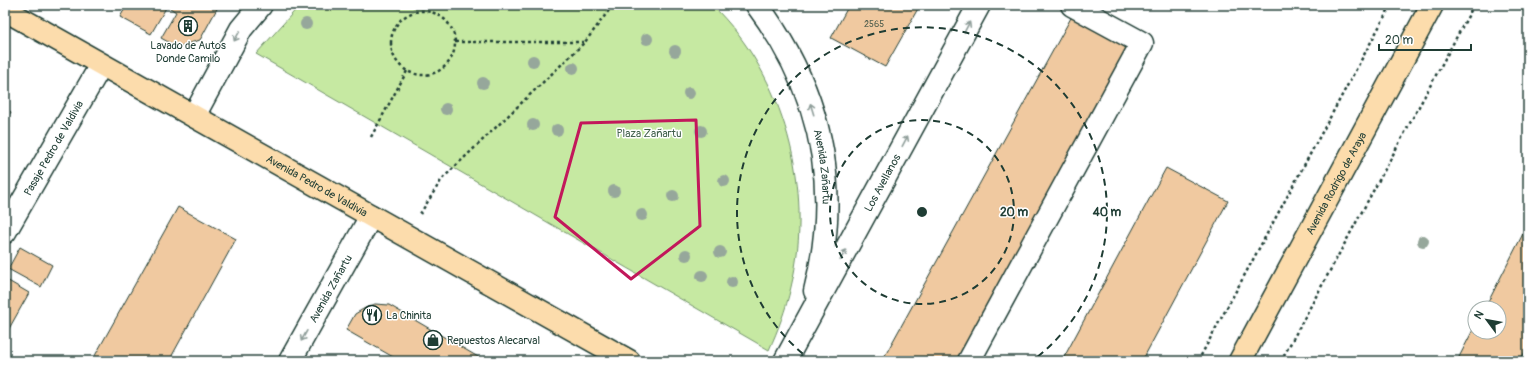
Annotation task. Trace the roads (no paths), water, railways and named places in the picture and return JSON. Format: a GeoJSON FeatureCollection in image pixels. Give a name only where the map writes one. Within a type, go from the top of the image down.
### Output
{"type":"FeatureCollection","features":[{"type":"Feature","properties":{"kind":"main road","name":"Avenida Rodrigo de Araya"},"geometry":{"type":"LineString","coordinates":[[1240,361],[1432,5]]}},
{"type":"Feature","properties":{"kind":"main road","name":"Avenida Pedro de Valdivia"},"geometry":{"type":"LineString","coordinates":[[5,10],[629,361]]}},
{"type":"Feature","properties":{"kind":"street"},"geometry":{"type":"LineString","coordinates":[[194,116],[241,29],[261,5]]}},
{"type":"Feature","properties":{"kind":"street","name":"Avenida Zañartu"},"geometry":{"type":"LineString","coordinates":[[757,5],[780,38],[801,78],[816,120],[824,164],[827,209],[823,253],[814,297],[798,339]]}},
{"type":"Feature","properties":{"kind":"street","name":"Los Avellanos"},"geometry":{"type":"LineString","coordinates":[[785,361],[978,5]]}},
{"type":"Feature","properties":{"kind":"street"},"geometry":{"type":"LineString","coordinates":[[969,361],[1142,43],[1072,5]]}},
{"type":"Feature","properties":{"kind":"street","name":"Pasaje Pedro de Valdivia"},"geometry":{"type":"LineString","coordinates":[[5,232],[101,64]]}},
{"type":"Feature","properties":{"kind":"street","name":"Avenida Zañartu"},"geometry":{"type":"LineString","coordinates":[[290,361],[371,216]]}},
{"type":"Feature","properties":{"kind":"place","name":"Lavado de Autos Donde Camilo"},"geometry":{"type":"Point","coordinates":[188,26]}},
{"type":"Feature","properties":{"kind":"place","name":"La Chinita"},"geometry":{"type":"Point","coordinates":[372,315]}},
{"type":"Feature","properties":{"kind":"place","name":"Repuestos Alecarval"},"geometry":{"type":"Point","coordinates":[433,340]}},
{"type":"Feature","properties":{"kind":"park label","name":"Plaza Zañartu"},"geometry":{"type":"Point","coordinates":[649,133]}}]}
